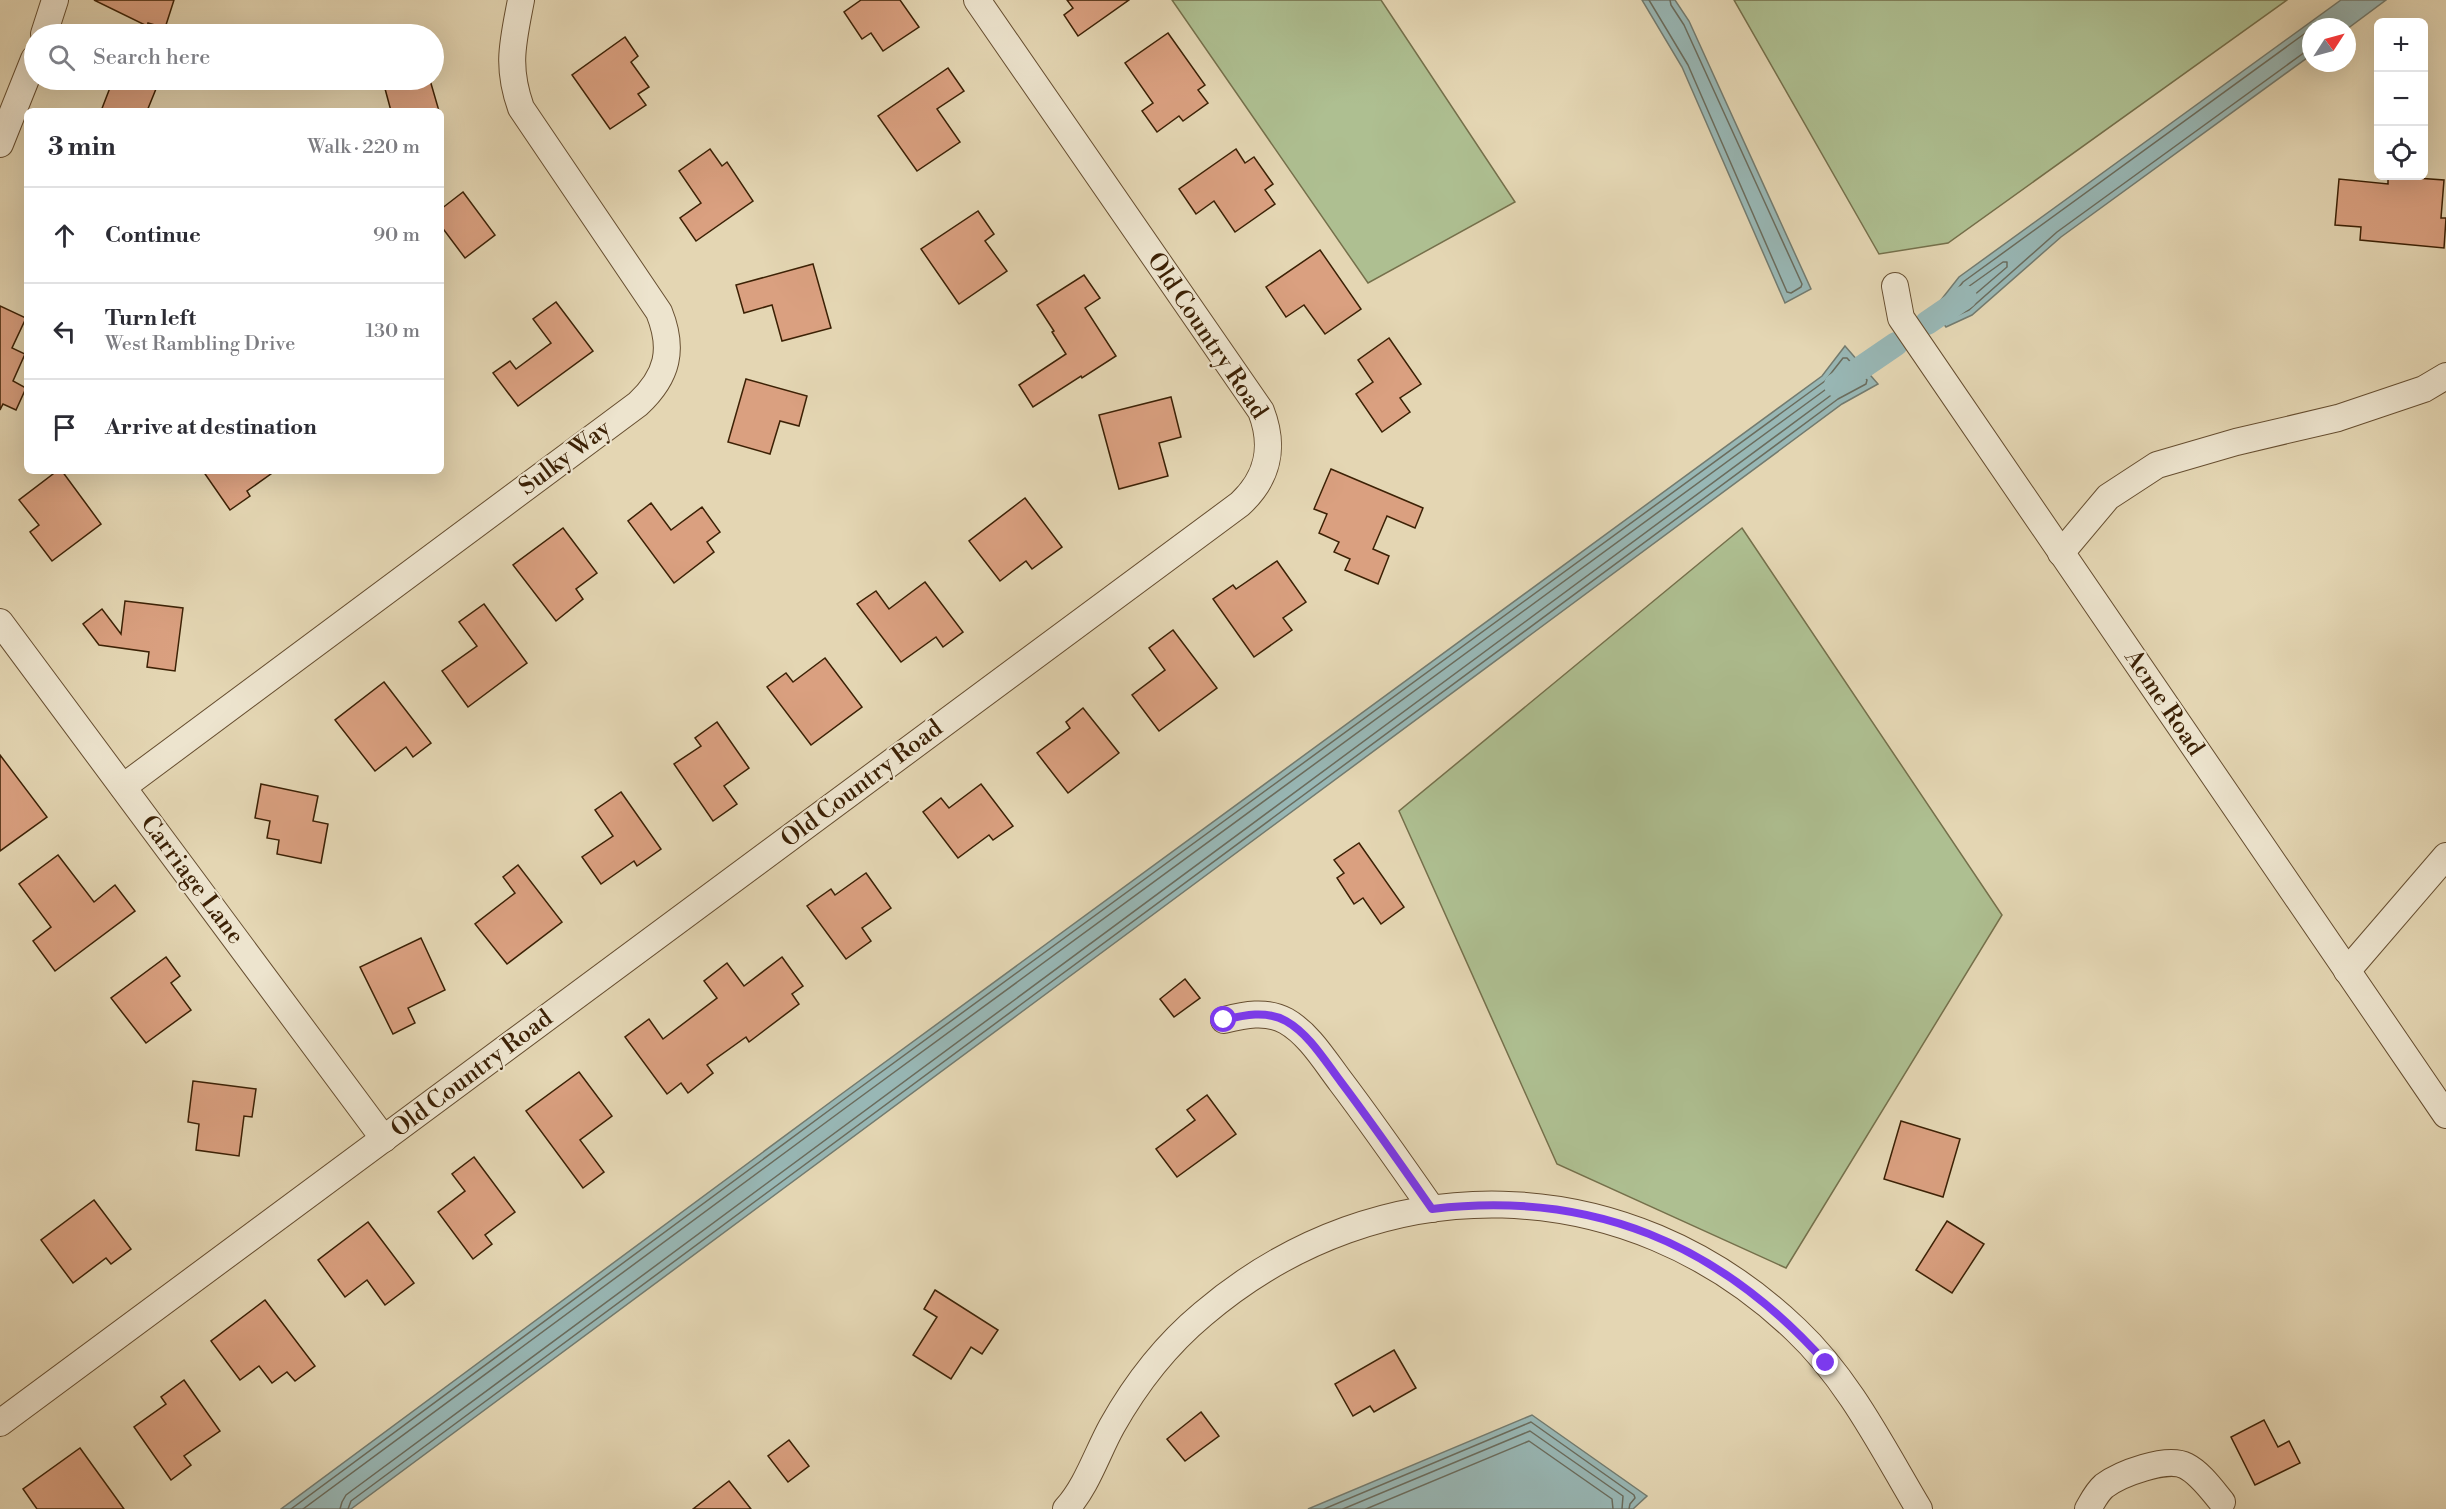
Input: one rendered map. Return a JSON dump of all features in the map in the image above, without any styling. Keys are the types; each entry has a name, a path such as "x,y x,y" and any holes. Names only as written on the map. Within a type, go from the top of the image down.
{"street":[{"path":"48,24 56,0"},
{"name":"Sulky Way","path":"123,787 639,404 660,378 666,362 668,345 666,328 660,312 521,108 515,91 511,56 521,0"},
{"name":"Old Country Road","path":"0,1424 1240,504 1253,492 1268,461 1267,427 1261,411 977,0"},
{"path":"0,144 24,84"},
{"name":"Acme Road","path":"1895,286 1901,318 2446,1116"},
{"path":"2061,553 2108,498 2157,465 2235,442 2338,418 2424,389 2446,376"},
{"name":"Carriage Lane","path":"0,622 384,1139"},
{"path":"2347,970 2446,856"},
{"path":"1224,1020 1245,1015 1269,1014 1286,1021 1301,1032 1347,1089 1432,1209"},
{"path":"1066,1509 1075,1499 1111,1427 1130,1397 1163,1354 1200,1315 1243,1282 1316,1241 1366,1222 1432,1209 1473,1204 1527,1205 1598,1217 1632,1227 1682,1248 1729,1275 1772,1307 1798,1331 1826,1363 1858,1406 1919,1509"},
{"path":"2088,1509 2102,1487 2122,1476 2170,1461 2186,1466 2203,1480 2222,1502"}],"green space":[{"path":"1172,0 1381,0 1515,202 1368,283"},
{"path":"1734,0 2287,0 1948,243 1879,254"},
{"path":"1742,528 2002,915 1786,1268 1557,1164 1399,811"}],"water":[{"path":"1642,0 1675,0 1689,21 1811,289 1785,303 1682,67"},
{"path":"2341,0 2386,0 2356,22 2356,18 2316,18"},
{"path":"2302,28 2302,62 2061,237 1972,315 1946,327 1933,310 1959,277"},
{"path":"1845,346 1878,384 1842,404 351,1509 281,1509 836,1098 1822,376"},
{"path":"1532,1415 1647,1496 1633,1509 1308,1509"}],"building":[{"path":"94,0 174,0 166,24 143,24"},
{"path":"861,0 900,0 919,27 883,51 871,33 862,39 844,12"},
{"path":"1067,0 1129,0 1078,36 1064,15 1073,8"},
{"path":"1168,33 1205,85 1198,90 1208,103 1183,121 1179,116 1157,132 1142,111 1153,103 1125,63"},
{"path":"625,37 638,56 631,62 649,87 638,94 646,105 610,129 572,75"},
{"path":"948,68 964,91 937,109 960,142 917,171 878,116"},
{"path":"109,90 156,90 148,108 102,108"},
{"path":"385,90 433,90 438,108 390,108"},
{"path":"710,149 722,166 727,162 753,201 696,241 680,218 701,203 679,171"},
{"path":"1236,149 1245,163 1254,157 1273,184 1265,190 1275,204 1235,232 1214,201 1196,214 1179,189"},
{"path":"2339,179 2388,184 2388,180 2444,180 2441,218 2446,218 2444,248 2360,240 2361,227 2335,225"},
{"path":"463,192 495,235 465,258 444,230 444,207"},
{"path":"978,211 994,234 985,241 1007,271 959,304 921,249"},
{"path":"1320,250 1361,309 1325,334 1304,305 1286,317 1266,287"},
{"path":"813,264 831,328 782,341 772,305 744,313 736,285"},
{"path":"1084,275 1100,298 1085,308 1116,356 1033,407 1019,385 1066,354 1037,305"},
{"path":"556,302 593,351 518,406 493,373 510,361 516,369 551,343 533,319"},
{"path":"0,306 24,317 24,322 12,348 24,354 13,381 24,387 24,392 16,410 3,404 0,410"},
{"path":"1389,338 1421,384 1400,398 1410,412 1382,432 1356,394 1373,382 1358,360"},
{"path":"746,379 807,396 799,426 780,421 770,454 728,442"},
{"path":"1171,397 1181,437 1159,443 1168,476 1119,489 1099,415"},
{"path":"1331,469 1423,508 1415,528 1387,516 1373,549 1389,556 1378,584 1345,570 1350,559 1334,552 1339,542 1319,533 1327,514 1314,509"},
{"path":"53,474 64,474 101,524 52,561 30,532 39,525 19,500"},
{"path":"205,474 271,474 247,491 250,496 230,510"},
{"path":"1025,498 1062,547 1032,569 1026,561 1000,581 969,541"},
{"path":"651,503 671,530 702,507 720,532 707,542 714,552 674,583 628,521"},
{"path":"563,528 597,573 576,589 583,599 556,621 513,565"},
{"path":"1277,561 1306,602 1283,618 1292,630 1254,657 1213,599 1233,585 1236,589"},
{"path":"925,582 963,632 943,647 936,637 901,662 857,604 876,591 889,609"},
{"path":"125,601 183,608 175,671 147,667 149,652 99,645 83,624 102,609 121,634"},
{"path":"484,604 527,663 468,707 442,671 477,646 459,622"},
{"path":"1173,630 1217,688 1159,731 1132,695 1165,670 1149,648"},
{"path":"825,658 862,707 811,745 767,687 786,673 793,682"},
{"path":"384,682 431,743 413,757 406,747 375,771 335,720"},
{"path":"1083,708 1119,753 1068,793 1037,753 1070,728 1066,722"},
{"path":"717,722 749,768 724,786 737,804 713,821 674,764 701,746 695,738"},
{"path":"0,755 47,817 0,851"},
{"path":"261,784 318,796 313,821 328,824 321,863 277,854 279,840 267,838 270,821 255,818"},
{"path":"981,784 1013,826 993,840 989,835 958,858 923,812 941,798 949,808"},
{"path":"621,792 661,849 637,866 634,861 601,884 582,857 613,836 595,810"},
{"path":"1359,843 1404,907 1381,924 1363,898 1354,904 1337,878 1344,873 1334,860"},
{"path":"58,855 94,902 115,885 135,911 55,971 33,941 51,927 19,884"},
{"path":"518,865 562,922 507,964 475,924 515,893 503,877"},
{"path":"866,873 891,908 862,928 871,941 846,959 807,906 831,889 835,895"},
{"path":"421,938 445,990 408,1008 415,1023 393,1034 360,967"},
{"path":"166,957 180,976 171,983 191,1010 146,1043 111,998"},
{"path":"782,957 803,986 792,994 799,1004 749,1042 746,1037 707,1065 713,1073 688,1093 681,1083 667,1094 625,1037 649,1019 663,1039 717,998 704,981 727,963 744,986"},
{"path":"1185,979 1200,998 1174,1017 1160,999"},
{"path":"579,1072 612,1116 580,1140 604,1172 583,1188 526,1111"},
{"path":"193,1081 256,1089 252,1117 244,1116 239,1156 196,1150 199,1124 188,1122"},
{"path":"1207,1095 1236,1134 1177,1177 1156,1149 1195,1120 1187,1110"},
{"path":"1901,1121 1960,1139 1943,1197 1884,1179"},
{"path":"474,1157 515,1212 485,1235 492,1244 473,1259 438,1212 465,1191 452,1174"},
{"path":"94,1200 131,1249 111,1264 106,1258 73,1283 41,1240"},
{"path":"1947,1221 1984,1244 1952,1293 1916,1270"},
{"path":"368,1222 414,1283 385,1305 367,1280 345,1297 318,1260"},
{"path":"935,1290 998,1330 982,1354 971,1347 951,1379 913,1355 937,1317 924,1309"},
{"path":"265,1300 315,1366 295,1381 287,1372 272,1383 259,1366 240,1380 211,1341"},
{"path":"1394,1350 1416,1388 1374,1412 1370,1406 1353,1416 1335,1384"},
{"path":"184,1380 220,1431 184,1456 191,1465 171,1480 134,1427 166,1404 161,1397"},
{"path":"1201,1412 1219,1436 1185,1461 1167,1439"},
{"path":"2264,1420 2278,1447 2289,1441 2300,1463 2255,1485 2231,1437"},
{"path":"789,1440 809,1466 788,1482 768,1456"},
{"path":"80,1448 124,1509 37,1509 23,1489"},
{"path":"729,1481 751,1509 693,1509"}],"waterway":[{"path":"1927,323 1965,297"},
{"path":"1836,385 1896,344"}],"route":[{"path":"1224,1020 1245,1015 1269,1014 1286,1021 1301,1032 1353,1098 1432,1209 1473,1204 1527,1205 1598,1217 1632,1227 1682,1248 1729,1275 1772,1307 1798,1331 1826,1363"}]}
